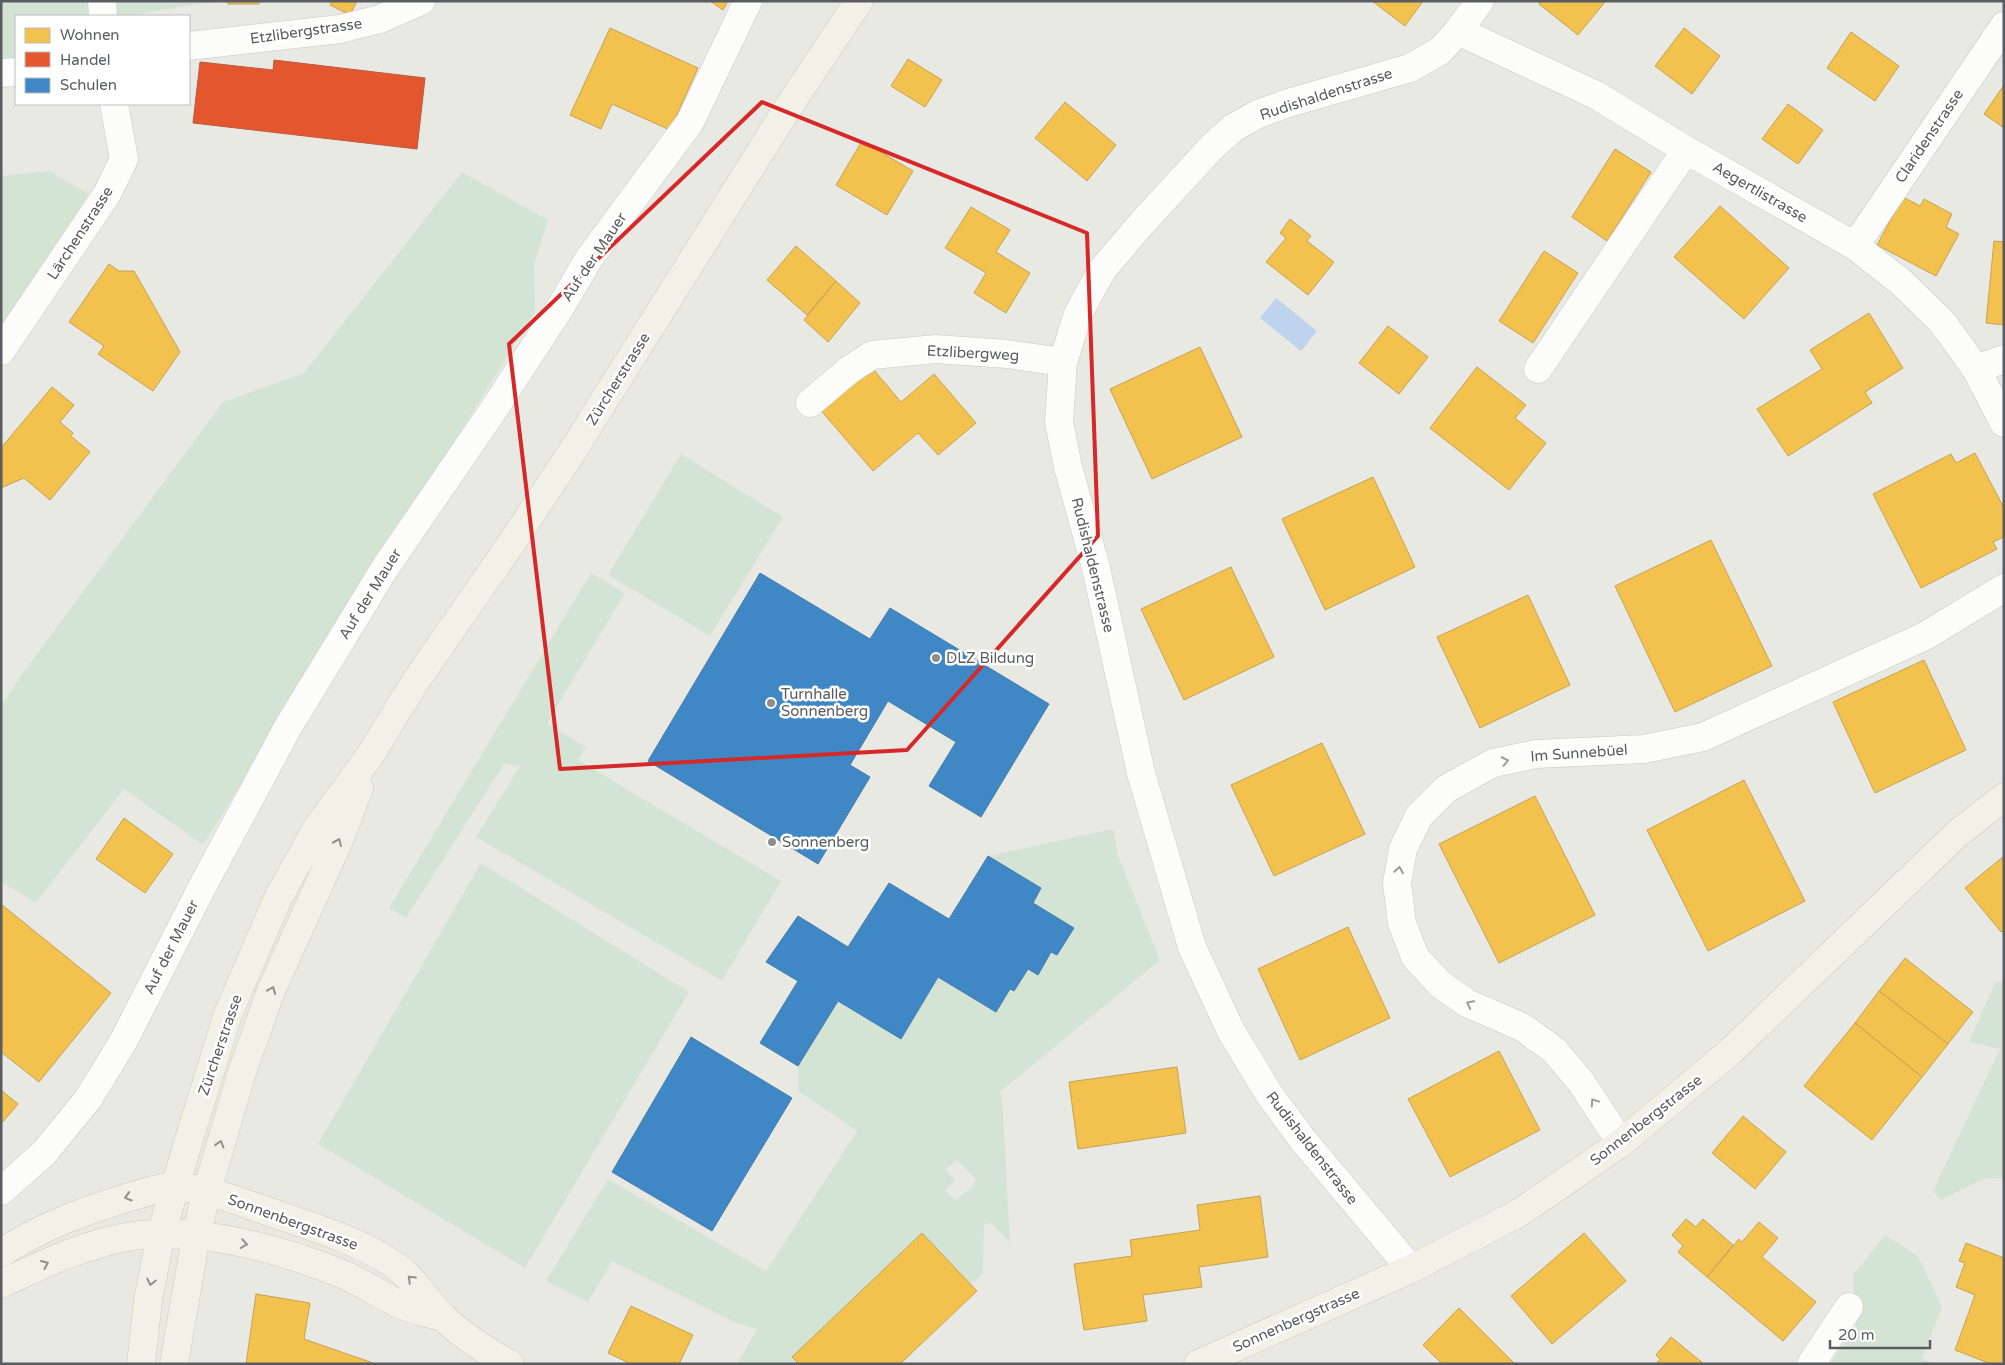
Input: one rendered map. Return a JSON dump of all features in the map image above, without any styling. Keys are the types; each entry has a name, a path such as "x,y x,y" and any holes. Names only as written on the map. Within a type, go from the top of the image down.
{"main road":[{"name":"Zürcherstrasse","path":"141,1364 148,1300 162,1234 176,1186 228,1014 278,898 317,828 371,754 415,682 570,455 791,103 859,1"},
{"name":"Zürcherstrasse","path":"174,1364 196,1236 207,1191 242,1072 271,991 340,838 371,754"},
{"name":"Sonnenbergstrasse","path":"1198,1364 1411,1269 1519,1213 1622,1143 1732,1051 1958,833 2004,797"},
{"name":"Sonnenbergstrasse","path":"176,1186 207,1191 314,1226 368,1250 393,1264 409,1276 423,1291 442,1317 510,1364"},
{"path":"1,1253 29,1236 90,1209 150,1191 176,1186"},
{"name":"Sonnenbergstrasse","path":"162,1234 196,1236 252,1245 303,1259 345,1275 400,1305 442,1317"},
{"path":"1,1284 83,1249 118,1239 162,1234"}],"street":[{"path":"102,1 103,15"},
{"name":"Etzlibergstrasse","path":"190,46 340,29 380,19 421,1"},
{"name":"Auf der Mauer","path":"1,1191 44,1153 88,1099 123,1042 200,889 288,727 385,568 492,412 563,304 588,260 690,122 748,1"},
{"name":"Rudishaldenstrasse","path":"1411,1269 1303,1140 1269,1094 1231,1031 1192,948 1142,773 1096,568 1068,467 1059,422 1063,362 1078,314 1102,270 1142,223 1212,147 1234,128 1258,114 1410,68 1440,51 1458,31 1480,1"},
{"name":"Claridenstrasse","path":"1855,246 2004,26"},
{"name":"Aegertlistrasse","path":"1458,31 1596,95 1686,150 1855,246 1901,282 1943,323 1976,369 2004,423"},
{"path":"1,74 15,72"},
{"name":"Lärchenstrasse","path":"1,351 106,194 124,159 114,105"},
{"path":"1538,369 1686,150"},
{"name":"Etzlibergweg","path":"810,403 849,370 872,355 936,349 1007,354 1063,362"},
{"path":"1976,369 2004,359"},
{"name":"Im Sunnebüel","path":"1622,1143 1581,1082 1554,1050 1522,1027 1467,1003 1440,984 1415,957 1402,923 1398,883 1403,849 1419,816 1446,790 1493,763 1536,754 1644,749 1703,737 1924,636 2004,588"},
{"path":"1811,1364 1849,1307"}],"highlighted area":[{"path":"762,102 1087,233 1098,536 907,750 560,769 509,344"}],"green space":[{"path":"1,1 90,1 90,15 15,15 15,60 1,62"},
{"path":"114,1 219,1 137,15 114,15"},
{"path":"49,171 89,194 1,326 1,176"},
{"path":"462,172 548,220 534,264 535,312 203,845 124,789 36,903 1,882 1,706 20,677 223,402 304,373"},
{"path":"681,454 783,517 710,636 608,575"},
{"path":"591,573 625,593 547,723 586,747 578,760 781,881 722,981 476,837 520,766 504,764 406,918 389,908"},
{"path":"1113,829 1118,855 1160,960 999,1093 1002,1096 1010,1242 991,1223 984,1224 983,1274 971,1284 922,1233 792,1357 799,1364 737,1364 757,1329 734,1322 612,1261 588,1302 546,1281 608,1179 766,1271 857,1131 798,1091 798,1066 838,1001 900,1039 938,977 1014,991 1028,969 1038,975 1051,952 1058,955 1074,928 1033,903 1041,888 988,856","holes":["957,1160 976,1180 971,1188 955,1200 945,1190 955,1181 945,1170"]},
{"path":"481,863 689,992 525,1268 318,1144"},
{"path":"2004,981 2004,1179 1986,1178 1941,1200 1933,1191 2000,1049 1969,1042 1995,983"},
{"path":"1885,1235 1918,1256 1942,1307 1922,1359 1936,1364 1830,1364 1856,1328 1853,1275"}],"water":[{"path":"1276,298 1317,331 1301,351 1260,318"}],"building: Wohnen":[{"path":"228,1 259,1 259,4 228,4"},
{"path":"332,1 357,1 350,15 330,5"},
{"path":"710,1 728,1 723,10"},
{"path":"1372,1 1423,1 1405,26"},
{"path":"1541,1 1605,2 1578,35 1539,4"},
{"path":"610,28 698,68 670,130 612,104 601,129 570,115"},
{"path":"1684,28 1720,56 1692,94 1655,66"},
{"path":"1851,32 1899,66 1875,101 1827,68"},
{"path":"908,59 942,80 925,107 891,86"},
{"path":"2004,85 2004,128 1984,114"},
{"path":"1065,102 1116,145 1087,181 1035,138"},
{"path":"1788,104 1823,130 1798,164 1762,139"},
{"path":"862,141 913,171 887,215 836,185"},
{"path":"1615,149 1651,172 1607,241 1572,217"},
{"path":"1903,197 1920,206 1924,199 1952,214 1946,227 1959,234 1936,276 1877,245"},
{"path":"1720,206 1789,268 1744,319 1674,257"},
{"path":"971,207 1010,230 996,252 1030,273 1006,313 974,293 986,273 945,248"},
{"path":"1290,219 1311,236 1307,241 1334,262 1308,295 1266,262 1286,238 1280,233"},
{"path":"1994,241 2004,242 2004,325 1986,323"},
{"path":"796,246 836,281 807,315 767,280"},
{"path":"1544,251 1578,273 1533,343 1499,321"},
{"path":"109,264 119,271 134,271 180,352 153,391 98,354 104,346 69,322"},
{"path":"836,281 860,303 828,342 804,320"},
{"path":"1869,313 1903,368 1865,392 1872,403 1788,456 1757,409 1822,369 1810,350"},
{"path":"1388,326 1428,357 1399,394 1359,363"},
{"path":"1200,347 1242,437 1152,479 1110,389"},
{"path":"868,363 901,402 934,374 976,423 938,455 918,433 873,471 818,407"},
{"path":"1477,367 1526,405 1515,418 1546,443 1509,490 1430,428"},
{"path":"52,387 74,405 60,422 73,433 71,436 90,452 50,500 24,478 1,488 1,448"},
{"path":"1975,453 2004,508 2004,537 1993,542 1997,549 1921,588 1873,494 1951,454 1956,463"},
{"path":"1373,477 1415,567 1325,610 1282,519"},
{"path":"1711,540 1772,666 1675,712 1615,586"},
{"path":"1231,567 1274,657 1184,700 1141,609"},
{"path":"1528,595 1570,685 1480,728 1437,637"},
{"path":"1924,660 1966,750 1875,793 1833,702"},
{"path":"1322,743 1365,834 1274,876 1231,785"},
{"path":"1744,780 1805,901 1708,951 1647,830"},
{"path":"1535,796 1595,915 1499,963 1439,844"},
{"path":"124,818 173,854 145,893 96,859"},
{"path":"2004,856 2004,930 2001,932 1965,888"},
{"path":"1,904 111,993 39,1082 1,1052"},
{"path":"1348,927 1390,1018 1300,1060 1258,969"},
{"path":"1905,958 1973,1012 1948,1044 1879,991"},
{"path":"1879,991 1948,1044 1922,1077 1855,1023"},
{"path":"1855,1023 1922,1077 1872,1140 1804,1086"},
{"path":"1499,1051 1540,1130 1450,1177 1408,1099"},
{"path":"1177,1067 1186,1133 1078,1149 1069,1082"},
{"path":"1,1090 18,1104 1,1124"},
{"path":"1743,1116 1786,1152 1755,1189 1712,1153"},
{"path":"1260,1196 1268,1257 1199,1267 1202,1287 1143,1295 1147,1321 1084,1330 1074,1264 1132,1256 1130,1240 1200,1230 1197,1205"},
{"path":"1686,1219 1696,1227 1703,1219 1733,1245 1707,1277 1678,1252 1683,1246 1672,1235"},
{"path":"1759,1222 1778,1238 1762,1257 1816,1302 1783,1341 1707,1277 1739,1239 1742,1242"},
{"path":"922,1233 977,1291 900,1364 799,1364 792,1357"},
{"path":"1584,1233 1626,1281 1552,1344 1511,1296"},
{"path":"1966,1243 2004,1258 2004,1364 1991,1364 1955,1350 1975,1295 1956,1287 1965,1263 1959,1261"},
{"path":"256,1294 310,1303 304,1339 376,1364 246,1364"},
{"path":"631,1306 693,1335 679,1364 631,1364 608,1353"},
{"path":"1459,1308 1515,1364 1442,1364 1423,1345"},
{"path":"1671,1337 1704,1364 1656,1364 1660,1359 1656,1355"}],"building: Handel":[{"path":"274,60 425,78 417,149 193,123 200,62 273,70"}],"building: Schulen":[{"path":"760,573 870,639 890,608 1049,704 981,817 929,786 956,742 888,701 850,765 870,777 818,864 648,761"},
{"path":"988,856 1041,888 1033,903 1074,928 1057,955 1051,952 1038,975 1028,969 1014,991 1010,989 996,1012 938,977 901,1039 838,1001 798,1066 760,1043 798,981 766,962 798,916 848,947 889,883 949,919"},
{"path":"691,1037 792,1098 712,1231 612,1172"}],"place":[{"name":"DLZ Bildung","path":"936,658"},
{"name":"Turnhalle Sonnenberg","path":"771,703"},
{"name":"Sonnenberg","path":"772,842"}]}
